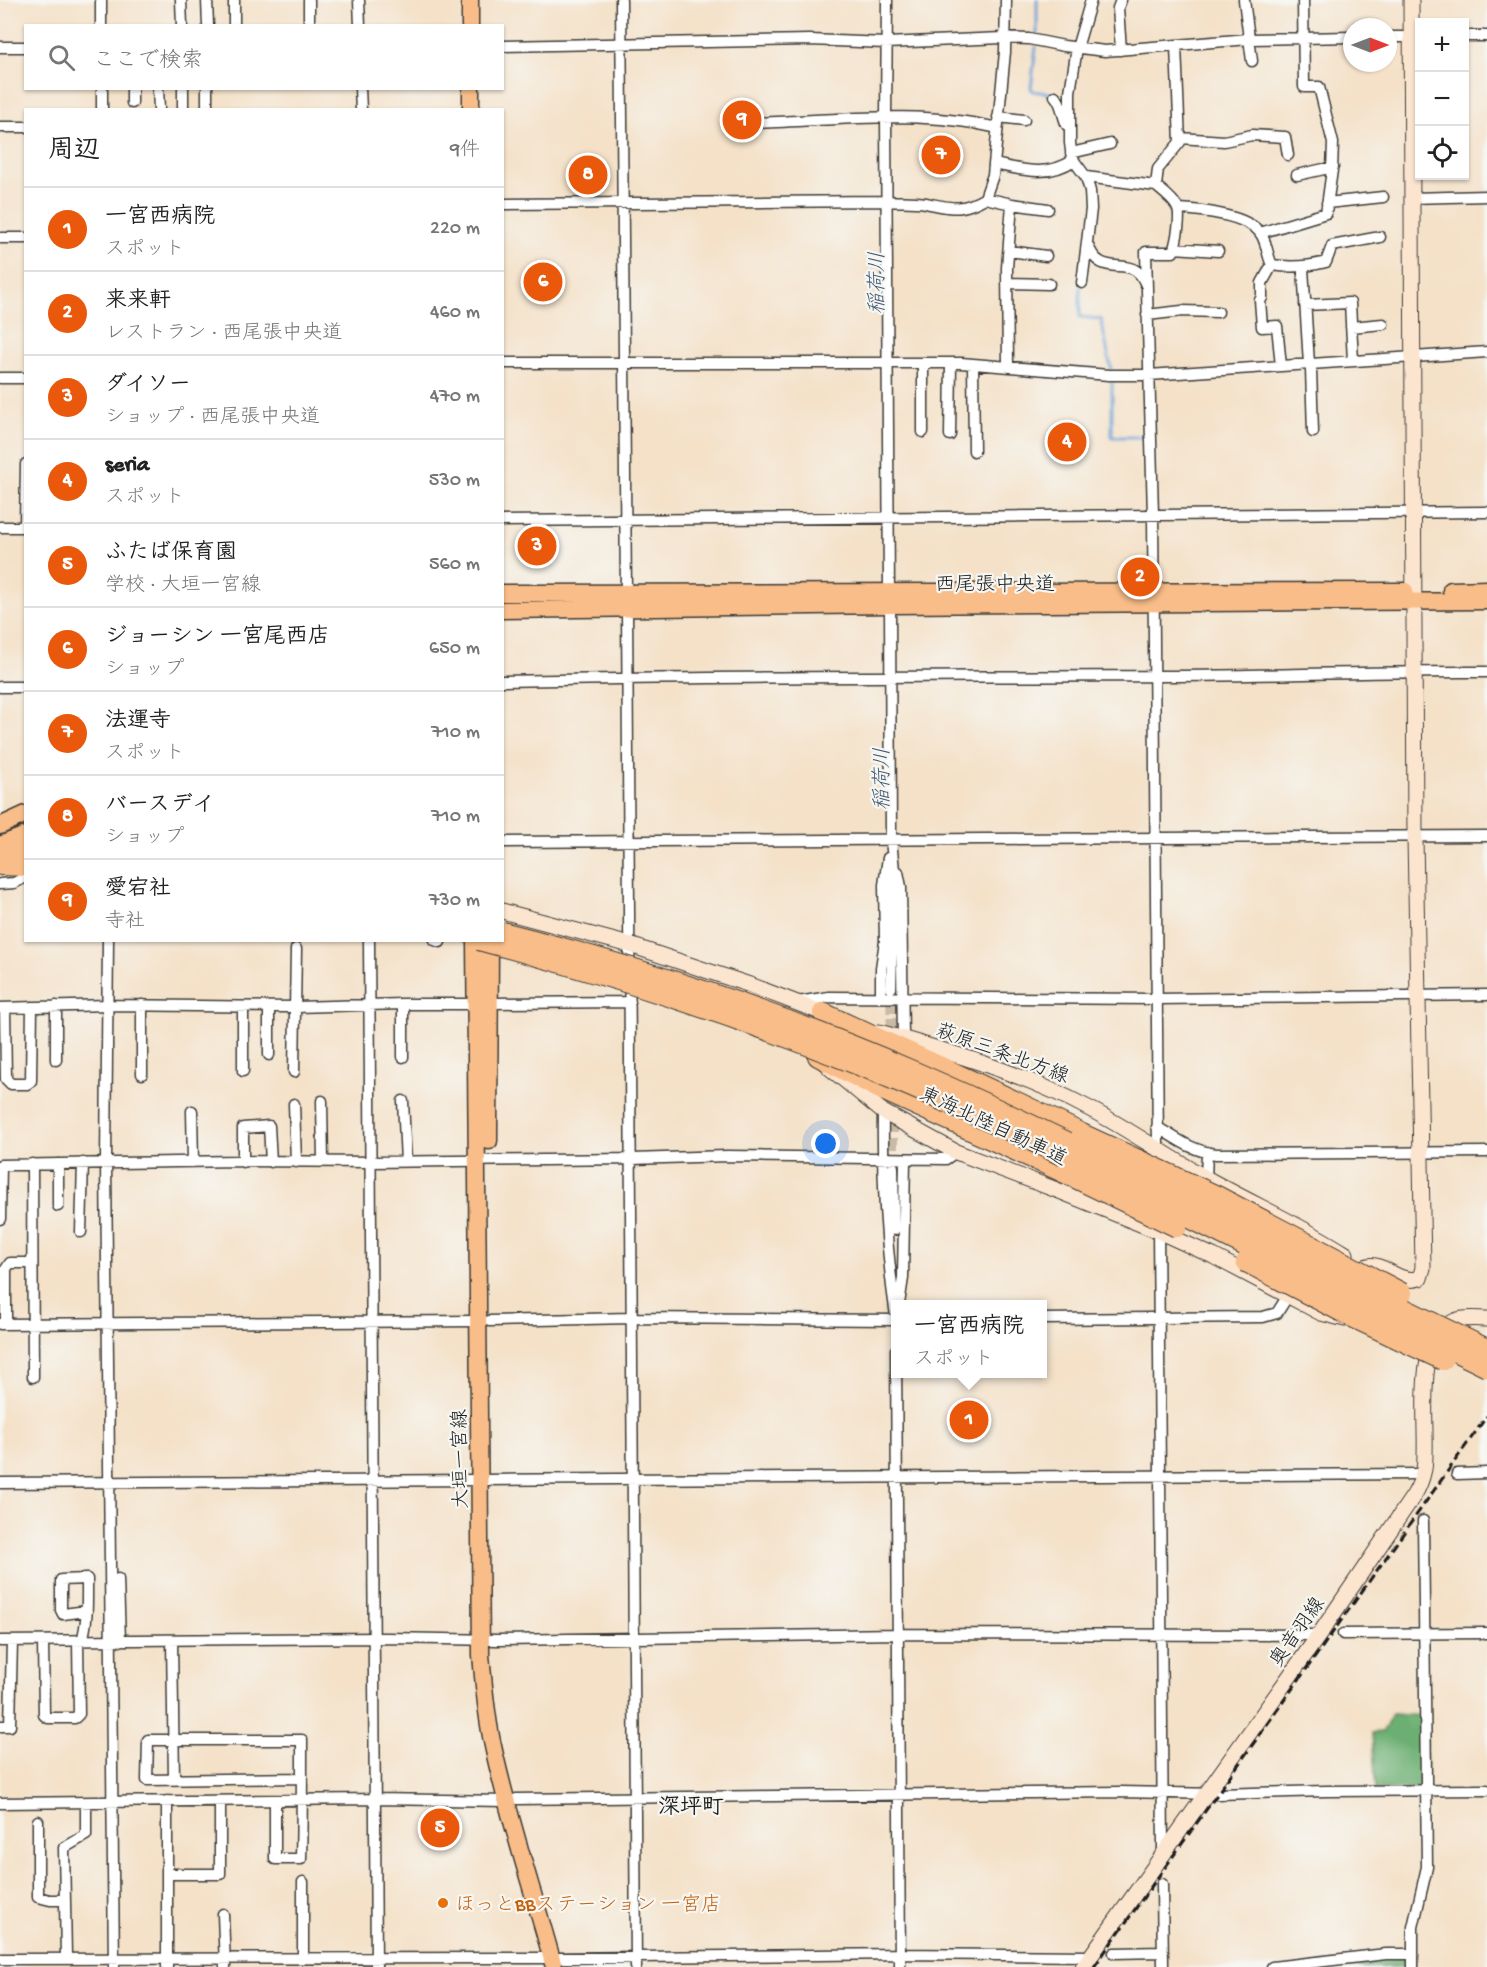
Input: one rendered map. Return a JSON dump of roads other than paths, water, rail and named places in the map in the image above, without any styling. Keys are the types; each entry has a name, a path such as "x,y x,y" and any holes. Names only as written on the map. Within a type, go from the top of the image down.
{"highway":[{"path":"0,850 24,852"},
{"path":"0,865 24,866"},
{"name":"東海北陸自動車道","path":"504,933 598,958 725,999 788,1021 913,1071 1132,1173 1487,1349"},
{"name":"東海北陸自動車道","path":"484,942 616,979 703,1007 785,1036 907,1085 1125,1186 1487,1367"},
{"path":"823,1014 1014,1099 1082,1134 1217,1197 1487,1338"},
{"path":"815,1055 878,1088 1065,1173 1207,1242 1369,1325 1487,1378"}],"main road":[{"path":"470,0 470,24"},
{"path":"479,0 479,24"},
{"path":"1363,1268 1376,1266 1406,1280 1413,1280 1422,1276 1423,1268 1415,837 1411,198 1415,37 1411,0"},
{"path":"471,90 471,108"},
{"path":"479,90 479,108"},
{"name":"西尾張中央道","path":"1415,596 1487,589"},
{"name":"西尾張中央道","path":"504,593 626,601"},
{"name":"西尾張中央道","path":"504,610 626,601 889,598 1415,596 1487,601"},
{"path":"0,826 24,815"},
{"path":"0,845 24,836"},
{"name":"萩原三条北方線","path":"504,912 750,985 823,1014 991,1065 1047,1088 1088,1108 1206,1178 1350,1257 1416,1318 1439,1334"},
{"name":"萩原三条北方線","path":"504,923 630,951 718,993 759,1016 815,1055 883,1112 956,1152 1158,1231 1213,1256 1289,1297 1333,1317 1402,1323 1439,1334 1487,1357"},
{"name":"大垣一宮線","path":"477,942 484,1004"},
{"name":"大垣一宮線","path":"490,942 484,1004 483,1159 487,1640 511,1800 557,1962"},
{"path":"1439,1334 1448,1324 1457,1320 1487,1319"},
{"name":"奥音羽線","path":"1087,1962 1319,1635 1414,1495 1422,1474 1426,1376 1433,1346 1439,1334"}],"street":[{"path":"101,0 101,24"},
{"path":"181,0 182,24"},
{"path":"207,0 207,24"},
{"path":"234,0 234,24"},
{"path":"309,0 309,24"},
{"path":"359,0 360,24"},
{"path":"621,0 632,1159 636,1962"},
{"path":"887,0 889,676 891,840 894,870 891,988"},
{"path":"504,204 887,201 969,207 985,198 993,175 1006,38 1006,0"},
{"path":"1082,283 1091,209 1090,191 1086,177 1073,156 1070,92 1077,48 1091,0"},
{"path":"1121,0 1118,8 1121,50"},
{"path":"1244,0 1252,61"},
{"path":"1260,232 1326,213 1333,166 1333,142 1319,87 1304,87 1303,0"},
{"path":"1469,36 1487,36"},
{"path":"504,46 810,40 886,43 1006,38 1029,39 1105,51 1249,39 1343,37"},
{"path":"1397,37 1415,37"},
{"path":"1156,186 1158,169 1180,142 1176,46"},
{"path":"0,47 24,47"},
{"path":"102,90 102,108"},
{"path":"132,90 132,103"},
{"path":"158,90 159,108"},
{"path":"183,90 183,108"},
{"path":"207,90 207,108"},
{"path":"360,90 361,108"},
{"path":"1055,96 1060,101 1063,118 1070,130"},
{"path":"757,123 886,118 998,122 1024,120"},
{"path":"0,127 24,127"},
{"path":"1180,138 1224,141 1252,135 1285,137 1288,155"},
{"path":"994,164 1041,172 1052,171 1073,156 1110,144"},
{"path":"1297,175 1333,166"},
{"path":"1086,177 1156,186 1180,213 1173,252 1146,252 1154,514 1163,1852"},
{"path":"1411,198 1487,196"},
{"path":"1327,203 1383,197"},
{"path":"985,198 1048,209"},
{"path":"1008,366 1007,283 1012,204"},
{"path":"1178,209 1237,218 1260,232 1272,265 1262,283 1260,300 1262,327 1277,326 1281,366"},
{"path":"1272,265 1303,268 1326,262 1332,246 1380,237"},
{"path":"0,238 24,238"},
{"path":"1087,243 1090,252 1099,262 1105,265 1133,268 1141,272 1146,286"},
{"path":"1174,248 1218,251"},
{"path":"1008,251 1046,256"},
{"path":"1303,268 1311,369 1313,432"},
{"path":"1007,283 1049,284"},
{"path":"1305,305 1350,303 1353,361"},
{"path":"1147,315 1182,311 1218,312"},
{"path":"1351,327 1383,324"},
{"path":"504,363 951,363 1109,375 1149,375 1487,352"},
{"path":"923,432 924,363"},
{"path":"950,435 951,363"},
{"path":"973,364 974,451"},
{"path":"0,378 24,378"},
{"path":"504,521 1487,512"},
{"path":"0,527 24,527"},
{"path":"504,681 626,678 1487,672"},
{"path":"0,687 24,687"},
{"path":"504,842 1487,836"},
{"path":"880,997 880,968 885,941 884,885 891,840"},
{"path":"891,840 902,887 903,1038"},
{"path":"0,884 14,883 24,878"},
{"path":"108,942 106,1163 109,1482 115,1641"},
{"path":"369,942 376,1962"},
{"path":"294,1072 296,949"},
{"path":"795,1002 829,997 1156,999 1419,994 1487,995"},
{"path":"32,1007 31,1081 27,1084 11,1084 6,1079 3,1008 56,1006 108,1005 296,1007 630,1002"},
{"path":"403,1004 403,1057"},
{"path":"142,1005 142,1074"},
{"path":"56,1006 56,1060"},
{"path":"243,1007 243,1071"},
{"path":"269,1055 270,1007"},
{"path":"322,1101 323,1162"},
{"path":"404,1101 406,1161"},
{"path":"294,1104 296,1162"},
{"path":"192,1111 193,1162"},
{"path":"883,1112 882,1158 889,1268 893,1300"},
{"path":"243,1162 243,1128 269,1126 271,1162"},
{"path":"1157,1127 1187,1146 1207,1153 1487,1152"},
{"path":"0,1219 1,1165 632,1159 727,1156 946,1159 956,1152"},
{"path":"1206,1178 1207,1153"},
{"path":"898,1300 903,1278 905,1159"},
{"path":"32,1164 33,1377"},
{"path":"58,1164 58,1206"},
{"path":"81,1232 83,1164"},
{"path":"893,1167 897,1300"},
{"path":"1047,1319 1270,1316 1282,1307 1289,1297 1319,1238"},
{"path":"32,1263 10,1263 6,1269 3,1324 891,1318"},
{"path":"896,1378 900,1967"},
{"path":"1457,1474 1487,1473"},
{"path":"0,1483 1422,1474"},
{"path":"1413,1967 1413,1927 1427,1867 1423,1521"},
{"path":"114,1962 113,1803 118,1579"},
{"path":"43,1641 44,1715 48,1718 75,1718 79,1714 80,1641 87,1624 87,1611"},
{"path":"1342,1634 1487,1633"},
{"path":"0,1641 374,1638 487,1640 897,1634 1319,1635"},
{"path":"172,1640 174,1779"},
{"path":"0,1726 10,1726 12,1641"},
{"path":"275,1801 275,1859 301,1859 302,1801 302,1778 302,1740 148,1740 147,1780 302,1778"},
{"path":"0,1803 1487,1790"},
{"path":"167,1801 167,1963"},
{"path":"166,1875 220,1875 220,1801"},
{"path":"66,1958 64,1848 87,1835 87,1803"},
{"path":"38,1821 38,1897 64,1900"},
{"path":"303,1882 303,1958"},
{"path":"1162,1884 1163,1967"},
{"path":"222,1914 225,1963"},
{"path":"1114,1953 1163,1952"},
{"path":"0,1959 66,1958 167,1963 225,1963 303,1958 376,1962 636,1962 900,1954 1087,1962"},
{"path":"1272,1967 1386,1954 1413,1954"}],"waterway":[{"path":"1037,0 1037,37"},
{"path":"1036,47 1031,88 1033,91 1053,94"},
{"path":"1080,287 1080,317 1101,319 1111,369"},
{"path":"1112,382 1112,437 1144,437"}],"tunnel":[{"path":"891,988 892,1042"},
{"path":"893,1093 893,1165"}],"railway":[{"path":"1094,1967 1487,1416"}],"place":[{"name":"愛宕社","path":"742,120"},
{"name":"法運寺","path":"941,155"},
{"name":"バースデイ","path":"588,175"},
{"name":"ジョーシン 一宮尾西店","path":"543,282"},
{"name":"seria","path":"1067,442"},
{"name":"ダイソー","path":"537,546"},
{"name":"来来軒","path":"1140,577"},
{"name":"一宮西病院","path":"969,1420"},
{"name":"ふたば保育園","path":"440,1828"},
{"name":"ほっとBBステーション 一宮店","path":"443,1903"}],"district":[{"name":"深坪町","path":"691,1805"}],"water label":[{"name":"稲荷川","path":"876,283"},
{"name":"稲荷川","path":"881,779"}]}
